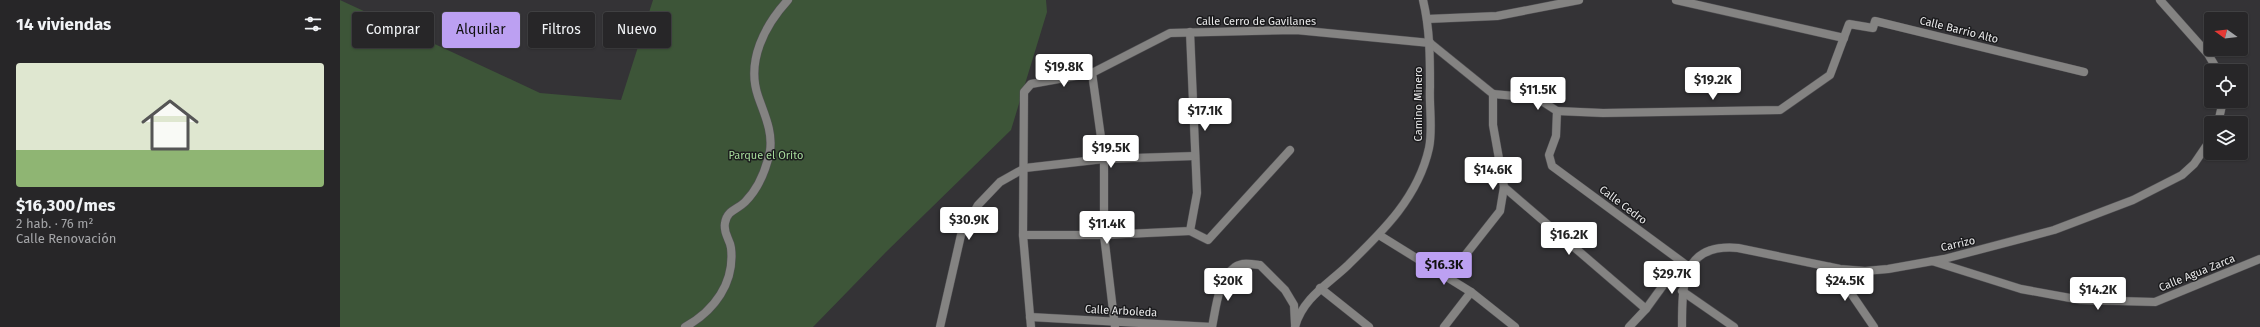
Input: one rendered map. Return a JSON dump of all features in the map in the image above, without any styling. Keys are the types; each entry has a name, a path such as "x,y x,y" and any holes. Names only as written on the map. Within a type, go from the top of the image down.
{"street":[{"path":"685,327 698,320 714,304 725,287 730,268 731,247 724,233 725,221 730,210 744,203 753,192 764,171 770,150 770,131 767,117 753,81 756,56 765,30 788,0"},
{"name":"Camino Minero","path":"1295,326 1304,307 1320,288 1335,278 1379,235 1404,204 1414,188 1429,147 1430,43 1423,0"},
{"path":"1427,19 1497,16 1580,0"},
{"path":"1430,43 1493,94 1537,98 1557,111 1603,113 1780,110 1830,75 1844,38 1676,0"},
{"path":"2160,0 2208,54 2214,64"},
{"name":"Calle Barrio Alto","path":"1844,38 1848,24 1873,28 1875,21 2084,72"},
{"name":"Calle Cerro de Gavilanes","path":"1025,168 1024,92 1031,84 1092,73 1170,33 1296,30 1430,43"},
{"path":"1190,32 1197,193 1190,231"},
{"path":"1092,73 1104,159 1104,235 1115,325"},
{"path":"1448,277 1500,211 1504,187 1493,125 1493,94"},
{"name":"Calle Cedro","path":"1557,111 1556,136 1549,155 1552,166 1689,268"},
{"name":"Carrizo","path":"1689,268 1707,251 1723,246 1830,267 1865,271 1888,270 1932,261 2054,230 2133,200 2182,175 2194,164 2204,149"},
{"path":"1023,235 1104,235 1190,231 1208,240 1290,150"},
{"path":"940,327 961,234 978,205 1000,182 1025,168 1104,159 1196,156"},
{"path":"1025,168 1023,235 1031,327"},
{"path":"1504,187 1646,309"},
{"path":"1379,235 1471,292 1516,327"},
{"name":"Calle Agua Zarca","path":"1932,261 2020,289 2081,300 2155,302 2260,259"},
{"path":"1629,327 1646,309 1680,262"},
{"path":"1212,327 1221,284 1236,266 1245,264 1260,265 1285,290 1294,304 1295,326"},
{"path":"1830,267 1846,286 1874,327"},
{"path":"1682,327 1682,291 1689,268"},
{"path":"1320,288 1369,327"},
{"path":"1682,291 1734,327"},
{"path":"1444,327 1471,292"},
{"name":"Calle Arboleda","path":"1030,317 1115,325 1212,327"}],"green space":[{"name":"Parque el Orito","path":"340,0 366,12 352,12 352,48 434,48 434,44 540,93 621,100 638,48 671,48 671,12 649,12 653,0 1046,0 1047,12 1011,130 886,252 813,327 340,327"}]}
